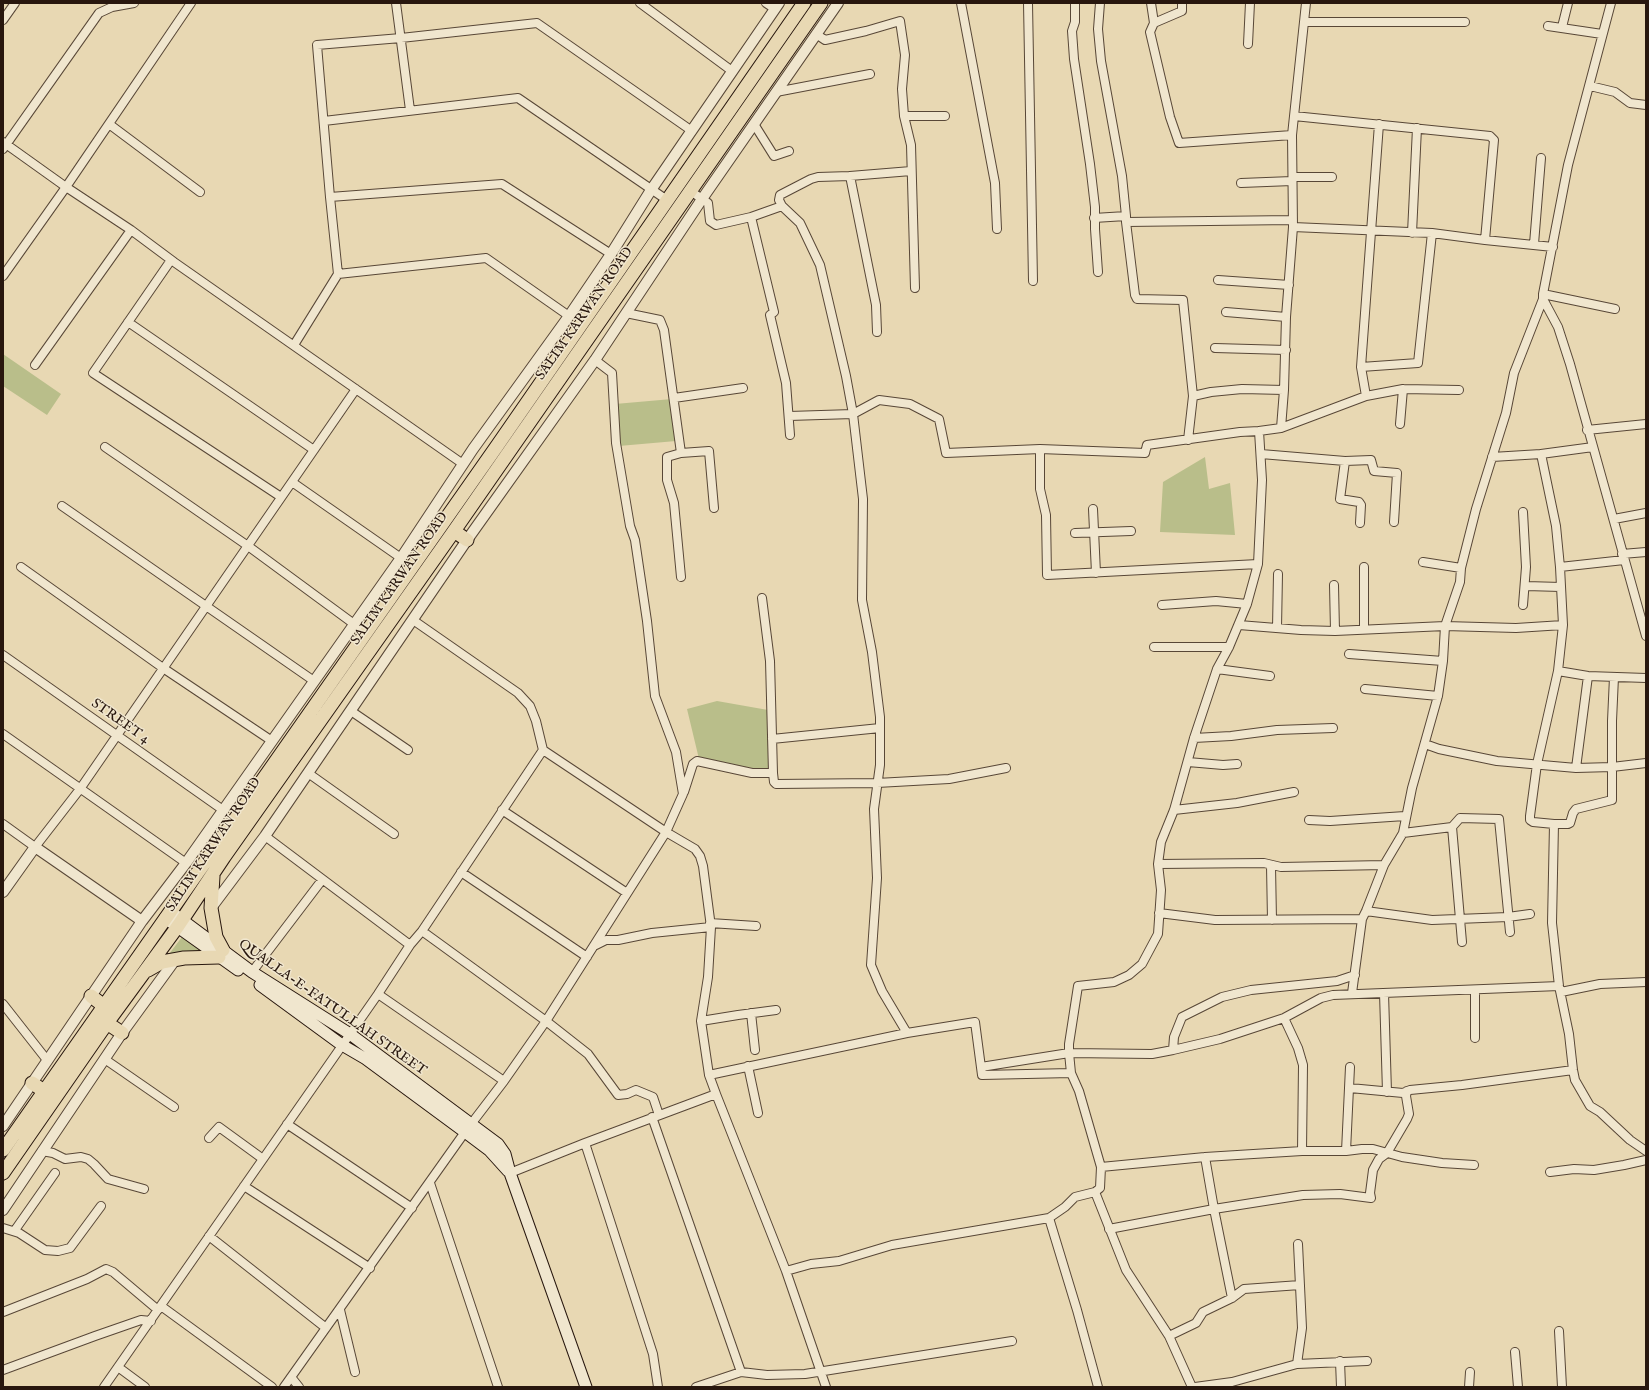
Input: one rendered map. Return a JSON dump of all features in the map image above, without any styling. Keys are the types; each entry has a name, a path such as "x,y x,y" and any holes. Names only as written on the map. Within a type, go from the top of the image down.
{"main road":[{"name":"SALIM KARWAN ROAD","path":"3,1173 454,531 502,451 667,200 804,3"},
{"name":"SALIM KARWAN ROAD","path":"3,1150 367,631 502,451 690,190 821,3"},
{"path":"454,531 467,540"},
{"path":"146,970 162,962 221,953 211,908 213,873"},
{"name":"QUALLA-E-FATULLAH STREET","path":"168,914 342,1045 366,1059 468,1128 498,1144 505,1154 510,1173 586,1387"},
{"name":"QUALLA-E-FATULLAH STREET","path":"221,953 350,1034 468,1128"},
{"path":"91,996 104,1006"},
{"path":"107,1023 122,1033"},
{"path":"32,1083 44,1091"}],"street":[{"path":"3,20 15,3"},
{"path":"134,3 112,7 99,13 4,145 131,230 171,260 463,464"},
{"path":"3,276 66,187 191,3"},
{"path":"396,3 410,110"},
{"path":"640,3 732,71"},
{"path":"3,1126 142,921 186,863 401,558 463,464 569,316 611,254 651,190 777,6 766,3"},
{"path":"211,908 265,836 467,540 595,360 702,199 838,3"},
{"path":"961,3 995,183 997,229"},
{"path":"1028,3 1033,281"},
{"path":"1075,3 1075,22 1072,31 1074,59 1095,207 1094,218 1098,272"},
{"path":"1100,3 1098,28 1101,61 1122,176 1135,294 1137,299 1183,300 1194,396 1188,440"},
{"path":"1152,3 1154,23 1150,32 1170,117 1179,143 1292,135"},
{"path":"1154,23 1182,11 1182,3"},
{"path":"1248,44 1250,3"},
{"path":"1280,428 1284,390 1286,317 1293,224 1292,135 1306,3"},
{"path":"1562,27 1568,3"},
{"path":"1352,994 1362,919 1384,865 1403,833 1405,816 1438,696 1445,626 1460,582 1461,568 1476,509 1506,412 1514,373 1543,296 1568,165 1611,3"},
{"path":"816,34 825,40 866,31 900,21 905,55 902,89 904,116 911,145 915,288"},
{"path":"294,345 338,274 317,45 400,38 537,22 692,131"},
{"path":"1304,22 1465,22"},
{"path":"1548,26 1602,34"},
{"path":"776,92 870,74"},
{"path":"1590,86 1615,92 1630,103 1646,105"},
{"path":"324,121 518,98 667,200"},
{"path":"904,116 946,116"},
{"path":"1294,116 1490,136 1494,140 1485,240"},
{"path":"109,124 200,192"},
{"path":"754,124 774,156 789,151"},
{"path":"1366,396 1360,367 1379,124"},
{"path":"1412,233 1417,128"},
{"path":"1534,244 1541,158"},
{"path":"908,1033 882,991 871,965 877,878 874,809 880,765 880,728 872,652 862,600 863,499 853,414 846,376 820,265 800,223 782,206 779,200 780,196 811,179 818,177 850,176 911,170"},
{"path":"850,176 876,304 877,332"},
{"path":"1241,182 1332,177"},
{"path":"330,198 502,184 611,254"},
{"path":"690,190 708,203 710,221 716,225 751,217 782,206"},
{"path":"751,217 774,312 770,315 786,383 790,435"},
{"path":"1094,218 1293,224 1412,233 1432,233 1553,247"},
{"path":"35,366 131,230"},
{"path":"1360,367 1418,363 1432,233"},
{"path":"338,274 486,258 569,316"},
{"path":"171,260 94,373 281,497"},
{"path":"1218,280 1289,285"},
{"path":"1543,296 1615,309"},
{"path":"1543,296 1558,327 1570,364 1587,430 1614,519 1623,557 1646,636"},
{"path":"1226,312 1286,317"},
{"path":"626,313 660,320 664,330 681,453"},
{"path":"128,322 314,450"},
{"path":"1215,348 1286,350"},
{"path":"595,360 612,373 616,443 630,526 635,540 647,621 655,696 676,752 683,794"},
{"path":"674,398 743,388"},
{"path":"3,892 35,847 80,789 356,389"},
{"path":"1194,396 1211,392 1242,389 1284,390"},
{"path":"789,416 853,414 879,400 918,406 922,411 939,419 946,453 1040,449 1145,453 1147,445 1280,428 1366,396 1403,389 1459,390"},
{"path":"1400,424 1403,389"},
{"path":"1587,430 1646,424"},
{"path":"786,1271 811,1264 839,1261 892,1245 1049,1218 1075,1197 1095,1192 1100,1188 1101,1167 1079,1091 1071,1073 1069,1044 1078,986 1114,982 1129,975 1142,964 1158,934 1161,890 1158,864 1161,842 1174,810 1194,738 1217,669 1239,625 1247,604 1258,564 1262,480 1259,431"},
{"path":"104,447 248,546 354,624 367,631"},
{"path":"1492,457 1541,454 1593,447"},
{"path":"1040,449 1040,489 1046,515 1046,573 1049,575 1258,564"},
{"path":"681,577 674,503 667,480 667,457 681,453 709,451 714,508"},
{"path":"1261,454 1345,461 1371,460 1374,471 1397,474 1394,522"},
{"path":"1541,454 1556,526 1563,625 1558,671 1537,764 1530,816 1530,820 1533,822 1568,824 1570,823 1576,809 1612,800 1614,677"},
{"path":"1345,461 1340,499 1359,502 1361,505 1360,523"},
{"path":"292,482 401,558"},
{"path":"62,506 314,681"},
{"path":"1093,509 1096,573"},
{"path":"1523,512 1526,567 1526,586 1523,605"},
{"path":"1614,519 1646,514"},
{"path":"1075,533 1131,531"},
{"path":"1560,567 1646,552"},
{"path":"1423,562 1461,568"},
{"path":"21,567 163,668 272,741"},
{"path":"1364,567 1364,628"},
{"path":"1277,628 1278,574"},
{"path":"1334,585 1335,631"},
{"path":"1526,586 1561,587"},
{"path":"762,598 770,661 774,782 776,784 877,783 949,779 1006,768"},
{"path":"1162,605 1216,602 1247,604"},
{"path":"413,620 518,693 530,706 536,722 543,750 666,832 695,849 700,856 703,866 710,925 708,977 701,1021 709,1075 786,1271 826,1387"},
{"path":"1239,625 1335,631 1364,628 1445,626 1516,628 1563,625"},
{"path":"1154,647 1229,647"},
{"path":"1348,654 1442,661"},
{"name":"STREET 4","path":"3,655 223,810"},
{"path":"1217,669 1270,676"},
{"path":"1558,671 1588,676 1646,678"},
{"path":"1576,768 1588,676"},
{"path":"1365,688 1438,696"},
{"path":"351,711 408,750"},
{"path":"772,739 880,728"},
{"path":"1194,738 1231,736 1277,730 1333,728"},
{"path":"3,734 186,863"},
{"path":"1425,744 1439,749 1497,761 1576,768 1612,767 1646,763"},
{"path":"104,1387 378,994 410,945 422,931 543,750"},
{"path":"284,1387 468,1128 504,1081 596,945 666,832 683,794 693,764 697,761 752,773 774,773"},
{"path":"1188,762 1223,765 1237,764"},
{"path":"308,773 394,834"},
{"path":"1174,810 1237,803 1294,792"},
{"path":"502,810 627,893"},
{"path":"1309,820 1405,816"},
{"path":"1403,833 1452,827 1460,818 1499,819 1510,932"},
{"path":"3,824 142,921"},
{"path":"1554,824 1552,923 1560,989 1569,1034 1575,1080 1590,1106 1600,1112 1630,1140 1646,1151"},
{"path":"1452,827 1462,942"},
{"path":"265,836 410,945"},
{"path":"1158,864 1264,864 1271,866 1384,865"},
{"path":"1271,866 1272,920"},
{"path":"461,872 587,957"},
{"path":"252,972 322,880"},
{"path":"1366,911 1432,920 1508,917 1530,914"},
{"path":"1159,913 1215,920 1362,919"},
{"path":"596,945 606,940 618,940 652,933 710,925 756,926"},
{"path":"422,931 546,1021 588,1054 618,1095 627,1094 636,1090 652,1097 655,1116 741,1372"},
{"path":"3,1210 42,1151 106,1060 122,1033 175,960"},
{"path":"1173,1050 1174,1036 1182,1017 1222,997 1251,990 1337,981 1354,975"},
{"path":"981,1067 1069,1053 1152,1054 1173,1050 1220,1039 1284,1018 1321,998 1333,995 1475,990 1560,989 1600,984 1646,982"},
{"path":"1475,990 1475,1038"},
{"path":"1384,993 1387,1092"},
{"path":"378,994 504,1081"},
{"path":"3,1004 47,1060"},
{"path":"701,1021 776,1010"},
{"path":"752,1013 755,1050"},
{"path":"1284,1018 1298,1048 1303,1065 1302,1151"},
{"path":"709,1075 834,1050 908,1033 975,1022 982,1075 1071,1073"},
{"path":"106,1060 174,1107"},
{"path":"748,1066 758,1113"},
{"path":"1346,1151 1350,1067"},
{"path":"1350,1088 1403,1093 1407,1091 1573,1070"},
{"path":"1110,1229 1214,1209 1303,1195 1340,1194 1371,1198 1370,1193 1373,1170 1379,1159 1387,1153 1407,1120 1409,1114 1406,1096 1407,1091"},
{"path":"510,1173 655,1116 716,1094"},
{"path":"288,1124 412,1208"},
{"path":"209,1138 219,1127 263,1159"},
{"path":"585,1143 653,1354 658,1387"},
{"path":"1101,1167 1205,1157 1362,1149 1442,1163 1474,1165"},
{"path":"42,1151 53,1153 65,1159 81,1157 88,1159 108,1179 144,1189"},
{"path":"1205,1157 1232,1298"},
{"path":"1550,1172 1574,1169 1594,1170 1646,1160"},
{"path":"15,1230 55,1173"},
{"path":"430,1182 498,1387"},
{"path":"244,1186 370,1268"},
{"path":"1095,1192 1126,1270 1169,1336 1192,1387"},
{"path":"3,1228 15,1230 45,1250 64,1250 70,1248 101,1206"},
{"path":"1049,1218 1079,1316 1098,1387"},
{"path":"210,1236 326,1328"},
{"path":"1297,1364 1302,1328 1298,1244"},
{"path":"3,1312 87,1279 106,1269 113,1272 159,1308 272,1387"},
{"path":"1169,1336 1196,1323 1203,1312 1232,1298 1244,1289 1300,1285"},
{"path":"340,1310 355,1372"},
{"path":"3,1370 141,1320 150,1321"},
{"path":"1559,1331 1562,1387"},
{"path":"696,1387 741,1372 786,1375 805,1374 821,1370 1012,1341"},
{"path":"1515,1352 1518,1387"},
{"path":"1195,1387 1232,1382 1297,1364 1367,1361"},
{"path":"1340,1362 1341,1387"},
{"path":"118,1367 145,1387"},
{"path":"1469,1387 1470,1372"},
{"path":"291,1377 299,1387"}],"green space":[{"path":"3,354 61,394 47,415 3,386"},
{"path":"672,399 676,441 619,446 615,404"},
{"path":"1205,457 1209,489 1230,483 1235,535 1160,532 1163,482"},
{"path":"717,701 768,710 772,769 751,768 699,759 687,709"},
{"path":"182,937 207,952 166,958"}]}
